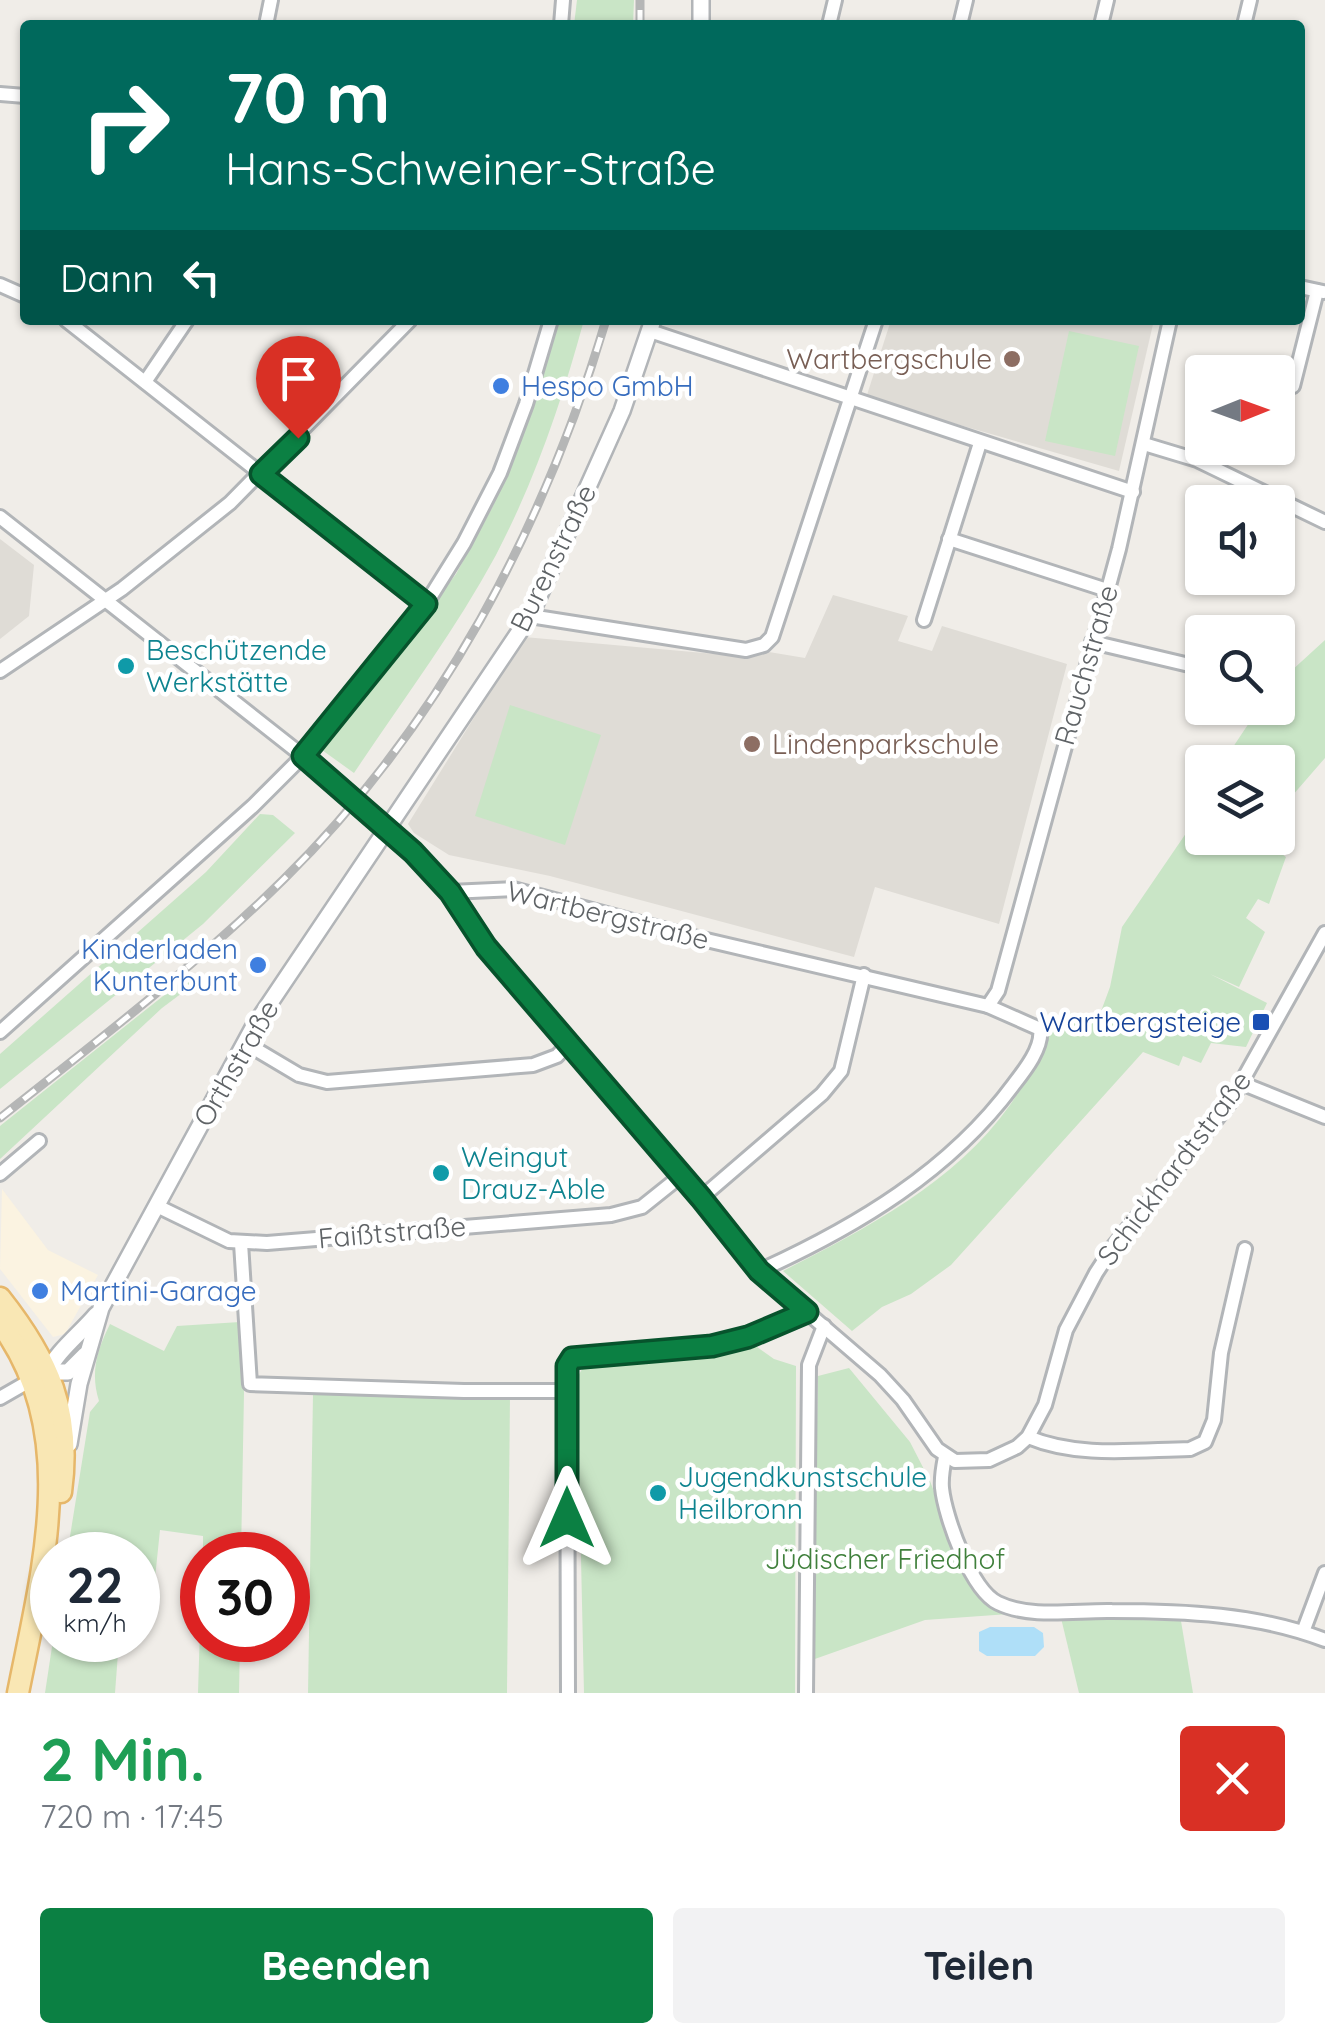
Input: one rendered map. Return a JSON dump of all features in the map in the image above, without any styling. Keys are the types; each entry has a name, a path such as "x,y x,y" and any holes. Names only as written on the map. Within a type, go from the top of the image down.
{"main road":[{"path":"0,1298 25,1330 41,1376 50,1478 44,1532"},
{"path":"0,1323 60,1403 65,1440 63,1478 53,1532"},
{"path":"18,1693 30,1632"}],"street":[{"path":"1295,376 1321,292"},
{"path":"72,325 426,604"},
{"path":"145,382 184,325"},
{"path":"0,670 107,599 230,503 405,325"},
{"path":"0,1032 253,806 303,756 426,604 500,474 550,325"},
{"path":"530,616 746,650 757,648 772,637 874,325"},
{"name":"Rauchstraße","path":"988,1006 998,991 1107,590 1133,492 1169,325"},
{"path":"652,326 980,443 1133,492"},
{"name":"Burenstraße","path":"385,828 530,616 622,411 652,326"},
{"path":"924,620 980,443"},
{"path":"1144,444 1197,460 1325,522"},
{"path":"0,516 303,756 450,892 486,947 759,1271 880,1375 945,1457 964,1462 989,1460 1017,1447 1028,1437 1087,1451 1190,1449 1205,1442 1214,1420 1221,1353 1245,1248"},
{"path":"949,538 1107,590"},
{"path":"1092,642 1185,664"},
{"name":"Orthstraße","path":"63,1478 86,1354 102,1308 244,1043 385,828"},
{"name":"Wartbergstraße","path":"450,892 512,889 686,935 988,1006 1040,1029 1042,1036 1024,1072 950,1155 914,1184 829,1239 759,1271"},
{"name":"Schickhardtstraße","path":"1028,1437 1045,1405 1066,1330 1096,1273 1120,1236 1231,1101 1325,933"},
{"path":"701,1198 822,1094 841,1071 864,975"},
{"path":"244,1043 299,1074 327,1082 533,1065 557,1056 568,1044"},
{"path":"1241,1083 1325,1117"},
{"path":"0,1174 40,1141"},
{"name":"Faißtstraße","path":"157,1206 213,1234 242,1243 611,1215 642,1206 682,1175"},
{"path":"242,1243 250,1384 567,1390"},
{"name":"Orthstraße","path":"41,1376 102,1308"},
{"path":"568,1693 567,1366 572,1358 712,1346 748,1337 807,1312"},
{"path":"806,1693 808,1365 824,1326"},
{"path":"0,1398 41,1376 68,1372 86,1354"},
{"path":"945,1457 942,1490 948,1511 973,1578 996,1602 1031,1610 1223,1616 1325,1640"},
{"path":"1304,1632 1325,1572"}],"shaded area":[{"name":"Wartbergschule","path":"889,325 1153,325 1119,471 866,398"},
{"path":"0,539 34,565 29,616 0,639"},
{"name":"Lindenparkschule","path":"833,595 908,616 898,641 932,651 942,626 1067,664 999,924 875,887 854,957 550,876 449,855 414,833 408,824 524,637 749,657 763,651 805,658"},
{"path":"2,1189 48,1250 98,1275 65,1334 53,1337 0,1269"}],"green space":[{"path":"577,0 634,0 633,20 575,20"},
{"path":"556,325 582,325 535,469 496,555 428,666 354,773 322,750 456,574 493,506 533,404"},
{"path":"1069,331 1139,346 1115,456 1045,441"},
{"path":"1325,640 1325,758 1295,793 1295,745 1234,745 1248,725 1295,725 1295,667"},
{"path":"510,705 601,735 565,845 475,816"},
{"path":"260,814 273,815 295,833 203,924 0,1089 0,1054 206,872"},
{"path":"1185,835 1185,855 1286,857 1269,904 1258,899 1246,918 1265,932 1239,987 1210,974 1267,1003 1246,1047 1211,1043 1201,1063 1183,1056 1179,1066 1143,1052 951,1265 911,1294 882,1307 852,1331 783,1271 907,1201 963,1158 988,1133 1018,1094 1061,1010 1090,1019 1100,1014 1110,987 1122,927"},
{"path":"187,977 194,984 162,1008 0,1159 0,1126"},
{"path":"240,1322 244,1393 241,1532 71,1532 90,1412 99,1401 96,1362 110,1324 164,1351 177,1326"},
{"path":"750,1342 774,1359 796,1366 795,1693 584,1693 577,1378 586,1362"},
{"name":"Jüdischer Friedhof","path":"849,1368 910,1442 930,1481 966,1576 986,1605 1009,1614 925,1620 812,1660 818,1376"},
{"path":"313,1394 510,1396 507,1693 308,1693"},
{"path":"1061,1618 1181,1621 1193,1693 1079,1693"},
{"path":"50,1662 117,1662 115,1693 45,1693"},
{"path":"199,1662 240,1662 239,1693 198,1693"}],"water":[{"path":"990,1627 1034,1627 1043,1633 1044,1647 1035,1656 987,1656 979,1651 979,1632"}],"railway":[{"path":"640,0 640,20"},
{"path":"0,1118 251,911 340,819 391,756 438,689 518,548 581,397 604,325"}],"place":[{"name":"Wartbergschule","path":"1012,359"},
{"name":"Hespo GmbH","path":"501,386"},
{"name":"Beschützende Werkstätte","path":"126,666"},
{"name":"Lindenparkschule","path":"752,744"},
{"name":"Kinderladen Kunterbunt","path":"258,965"},
{"name":"Wartbergsteige","path":"1261,1022"},
{"name":"Weingut Drauz-Able","path":"441,1173"},
{"name":"Martini-Garage","path":"40,1291"},
{"name":"Jugendkunstschule Heilbronn","path":"658,1493"}],"route":[{"path":"298,438 261,474 426,604 303,756 413,852 450,892 486,947 759,1271 807,1312 748,1337 712,1346 572,1358 567,1366 567,1518"}]}
